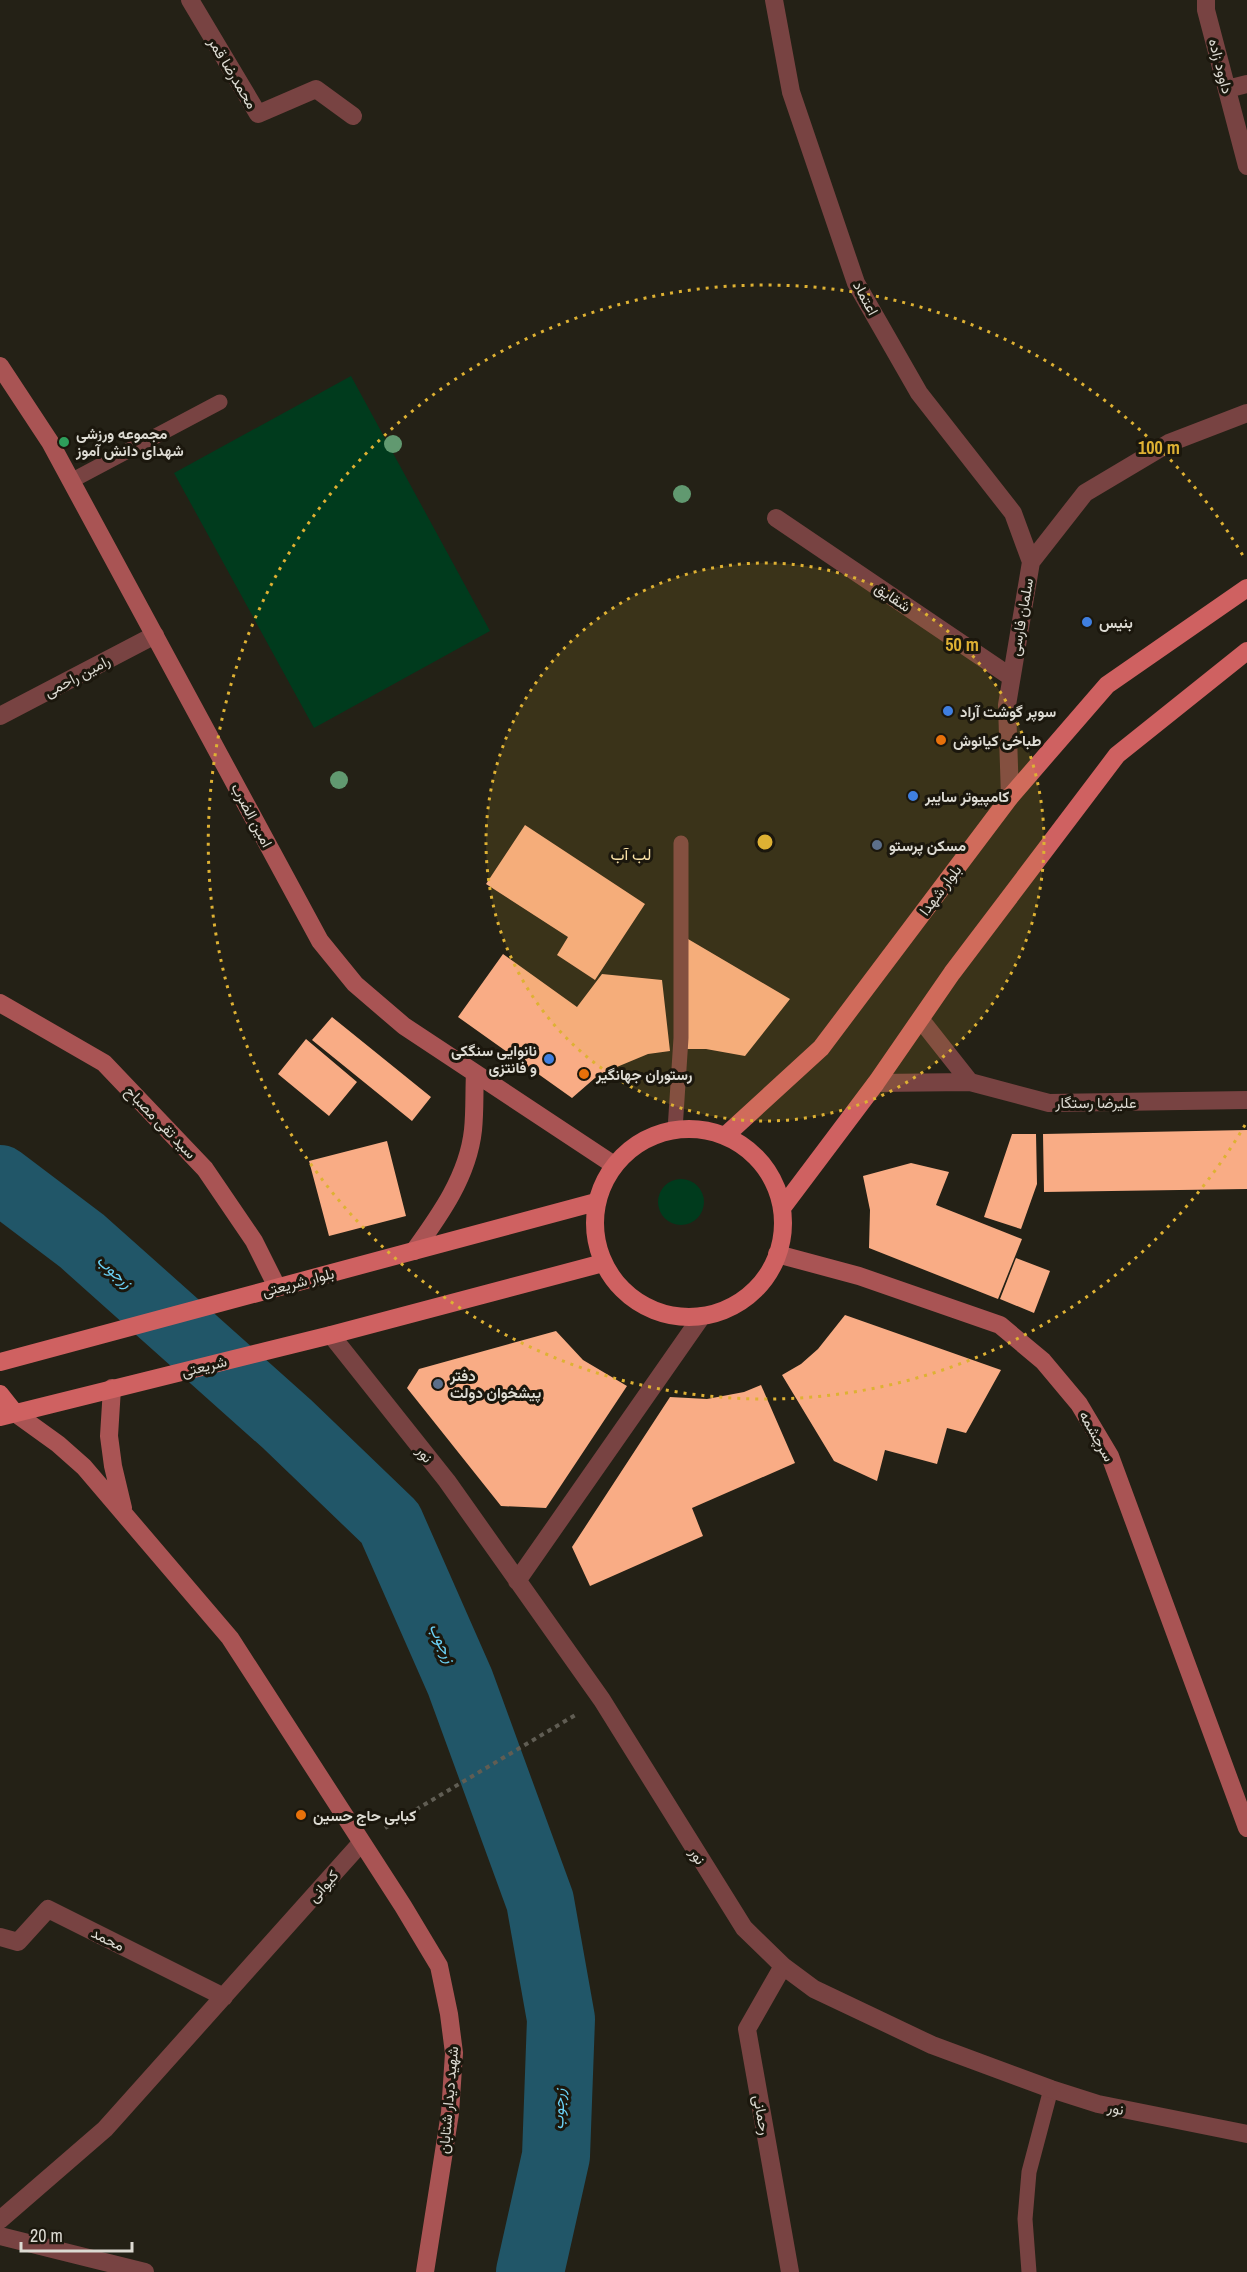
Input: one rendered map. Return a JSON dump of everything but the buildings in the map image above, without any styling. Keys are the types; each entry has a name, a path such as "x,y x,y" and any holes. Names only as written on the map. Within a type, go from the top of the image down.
{"main road":[{"name":"امین الضرب","path":"0,366 50,442 320,941 355,984 404,1026 614,1165"},
{"name":"بلوار شهدا","path":"725,1136 821,1047 1011,797 1107,685 1247,588"},
{"path":"782,1208 876,1083 952,973 1117,755 1247,651"},
{"name":"سید تقی مصباح","path":"0,1003 104,1063 205,1169 254,1241 277,1287"},
{"path":"414,1251 444,1210 465,1164 473,1131 475,1074"},
{"path":"675,1130 700,1130 725,1136 752,1153 772,1178 782,1208 782,1239 772,1267 754,1291 730,1307 702,1316 672,1315 644,1306 620,1288 603,1263 596,1244 594,1223 596,1202 614,1165 641,1142 675,1130"},
{"name":"بلوار شریعتی","path":"0,1362 596,1202"},
{"name":"سرچشمه","path":"777,1254 859,1276 1000,1325 1043,1360 1079,1404 1110,1456 1245,1816"},
{"path":"331,1335 603,1263"},
{"name":"شریعتی","path":"112,1388 331,1335"},
{"path":"7,1415 112,1388 109,1436 113,1466 124,1513"},
{"path":"0,1394 7,1415 58,1444 84,1467 230,1638 361,1842"},
{"name":"شهید دیدار شتابان","path":"361,1842 403,1906 438,1966 449,2014 454,2054 450,2113 425,2272"}],"street":[{"name":"محمدرضا قمر","path":"190,0 258,114 316,89 353,116"},
{"name":"اعتماد","path":"774,0 791,92 856,283 919,393 1013,513 1031,562"},
{"name":"داوود زاده","path":"1206,0 1206,10 1247,166"},
{"path":"1227,89 1247,84"},
{"name":"سلمان فارسی","path":"1011,797 1006,705 1031,562 1085,493 1169,443 1247,413"},
{"name":"شقایق","path":"776,518 1011,677"},
{"name":"رامین راحمی","path":"0,716 155,635"},
{"path":"921,1020 970,1082"},
{"name":"علیرضا رستگار","path":"876,1083 970,1082 1049,1102 1247,1100"},
{"path":"517,1581 702,1316"},
{"name":"نور","path":"331,1335 447,1481 602,1700 744,1928 783,1966 814,1989 932,2045 1051,2089 1098,2104 1247,2134"},
{"name":"کیوانی","path":"0,2220 105,2129 361,1842"},
{"name":"محمد","path":"0,1937 18,1942 48,1909 224,1996"},
{"name":"رحمانی","path":"783,1966 747,2029 790,2272"},
{"path":"0,2236 145,2272"}],"lane":[{"path":"71,481 220,402"},
{"path":"675,1130 681,1038 681,843"},
{"path":"1029,2272 1025,2219 1029,2172 1051,2089"}],"path":[{"path":"381,1831 580,1713"}],"green space":[{"path":"351,376 490,631 314,728 174,473"},
{"path":"681,1179 697,1186 704,1202 697,1218 681,1225 665,1218 658,1202 665,1186"}],"waterway":[{"name":"زرجوب","path":"0,1179 82,1241 287,1424 390,1523 460,1682 540,1901 561,2019 556,2156 530,2272"}],"place":[{"name":"مجموعه ورزشی شهدای دانش آموز","path":"64,442"},
{"name":"بنیس","path":"1087,622"},
{"name":"سوپر گوشت آراد","path":"948,711"},
{"name":"طباخی کیانوش","path":"941,740"},
{"name":"کامپیوتر سایبر","path":"913,796"},
{"name":"مسکن پرستو","path":"877,845"},
{"name":"نانوایی سنگکی و فانتزی","path":"549,1059"},
{"name":"رستوران جهانگیر","path":"584,1074"},
{"name":"دفتر پیشخوان دولت","path":"438,1384"},
{"name":"کبابی حاج حسین","path":"301,1815"}],"district":[{"name":"لب آب","path":"631,854"}]}
